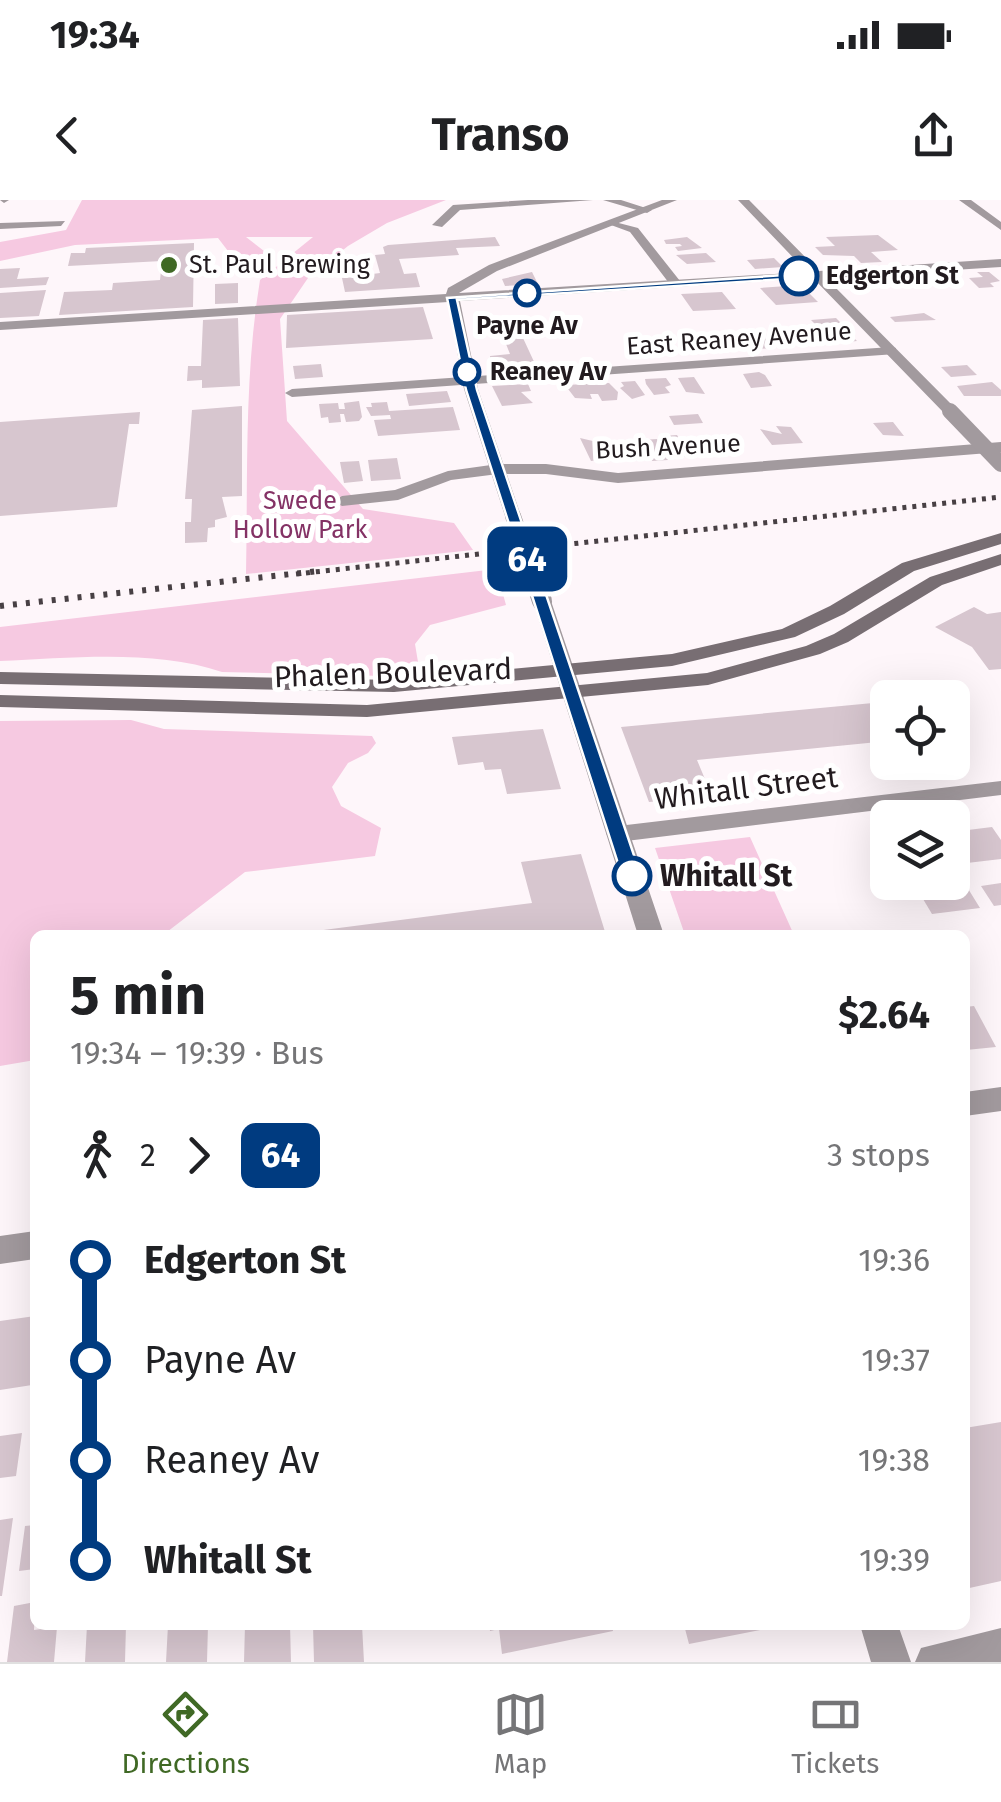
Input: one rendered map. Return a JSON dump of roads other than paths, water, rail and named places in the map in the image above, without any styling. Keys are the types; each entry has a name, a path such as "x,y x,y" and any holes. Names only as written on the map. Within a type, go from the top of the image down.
{"main road":[{"name":"Phalen Boulevard","path":"0,678 394,686 672,660 766,640 824,616 908,567 1001,538"},
{"name":"Phalen Boulevard","path":"0,701 389,710 708,678 786,660 841,638 936,581 1001,559"}],"street":[{"path":"438,225 457,207 588,200"},
{"path":"608,200 646,206"},
{"path":"650,930 469,380 452,298 456,288 481,274 646,206 672,200"},
{"path":"743,200 1001,464"},
{"path":"964,200 1001,227"},
{"path":"554,245 615,223 646,206"},
{"path":"0,226 60,226 65,208"},
{"path":"615,223 634,230 676,284"},
{"path":"0,326 1000,264"},
{"path":"481,274 481,286 486,290 525,293"},
{"name":"East Reaney Avenue","path":"292,392 891,351"},
{"name":"Bush Avenue","path":"342,501 398,495 459,474 498,469 546,469 618,478 1001,446"},
{"name":"Whitall Street","path":"618,834 1001,788"},
{"path":"970,1103 1001,1099"},
{"path":"0,1250 30,1246"},
{"path":"881,1630 891,1662"},
{"path":"935,1662 1001,1648"}],"railway":[{"path":"296,574 1001,497"},
{"path":"0,606 319,571"}],"place":[{"name":"St. Paul Brewing","path":"169,265"},
{"name":"Edgerton St","path":"799,276"},
{"name":"Payne Av","path":"527,293"},
{"name":"Reaney Av","path":"467,372"},
{"name":"Whitall St","path":"632,876"}],"park label":[{"name":"Swede Hollow Park","path":"300,516"}]}
